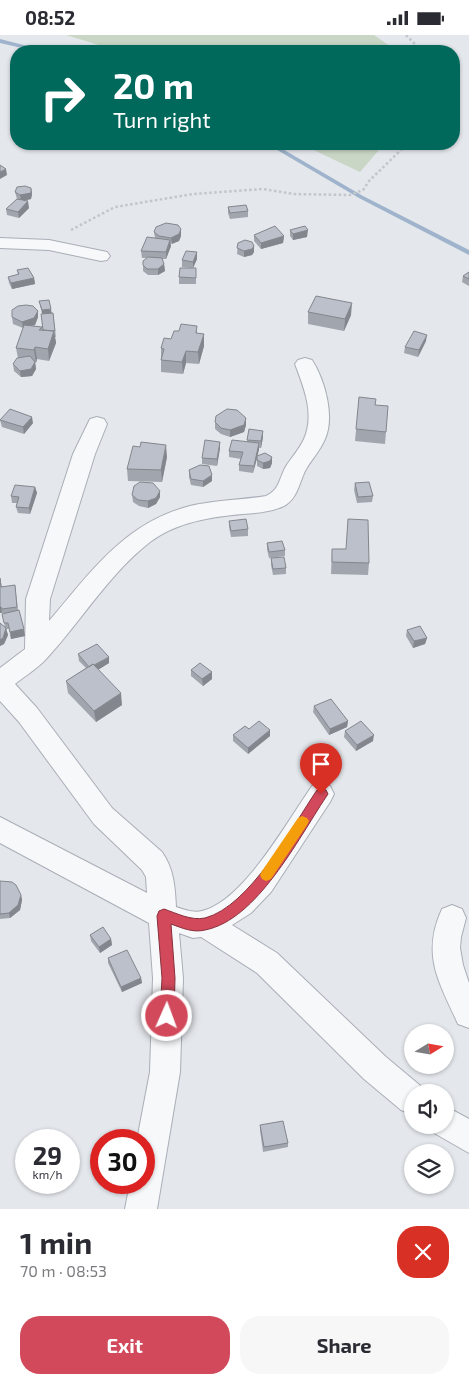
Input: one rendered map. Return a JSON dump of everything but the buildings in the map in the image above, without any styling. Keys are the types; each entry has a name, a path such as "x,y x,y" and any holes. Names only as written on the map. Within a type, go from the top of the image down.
{"street":[{"path":"0,243 43,245 101,256"},
{"path":"141,1209 165,1072 168,978 164,916 157,868 103,816 28,715 0,684 37,653 102,575 123,553 152,529 173,518 191,512 270,502 285,493 295,469 315,442 320,424 316,398 305,364"},
{"path":"37,653 38,599 84,454 97,423"},
{"path":"0,829 164,916 193,925 205,924 241,904 261,883 321,794"},
{"path":"452,918 446,938 446,950 450,969 469,1014"},
{"path":"205,924 267,963 375,1068 404,1092"},
{"path":"454,1128 469,1137"}],"path":[{"path":"406,35 416,45"},
{"path":"43,245 115,207 193,193 264,189 294,194 350,195 364,190 368,181 401,150"}],"green space":[{"path":"66,35 374,35 388,45 98,45"},
{"path":"314,150 379,150 360,172"}],"waterway":[{"path":"0,41 16,45"},
{"path":"280,150 361,197 469,253"}],"slow traffic":[{"path":"266,875 302,821"}],"route":[{"path":"167,1016 168,978 164,916 193,925 205,924 241,904 261,883 321,794"}]}
